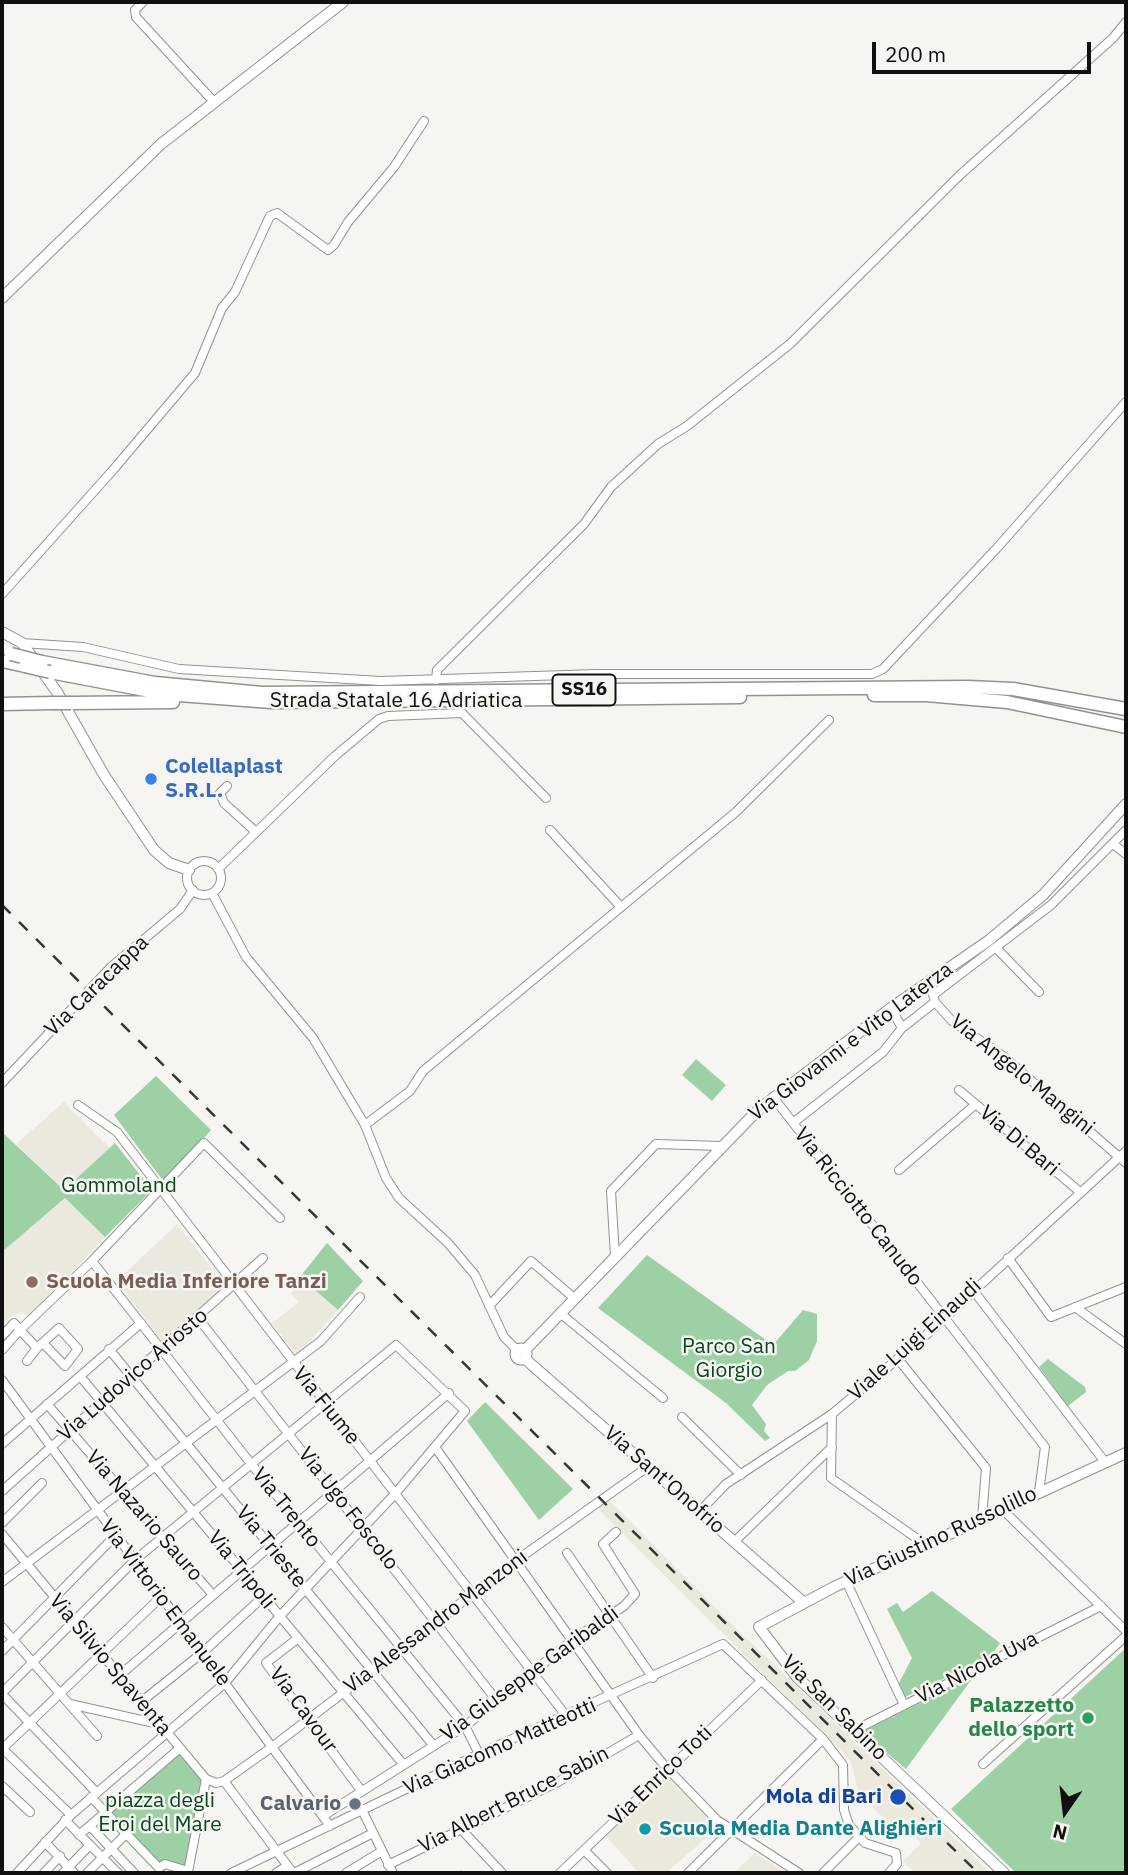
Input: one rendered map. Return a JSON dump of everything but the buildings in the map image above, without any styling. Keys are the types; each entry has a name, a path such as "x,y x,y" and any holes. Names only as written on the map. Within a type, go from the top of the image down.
{"highway":[{"name":"Strada Statale 16 Adriatica","path":"5,655 25,666 129,680 262,693 968,687 1013,689 1126,709"},
{"name":"Strada Statale 16 Adriatica","path":"5,655 133,689 232,700 438,701 926,695 1007,702 1126,727"},
{"path":"2,704 52,703 71,707 232,700"}],"street":[{"path":"143,2 135,10 136,17 214,102"},
{"path":"2,298 161,144 343,2"},
{"path":"436,680 437,670 584,524 611,488 658,444 687,426 790,344 960,175 1126,22"},
{"path":"2,594 195,373 222,308 242,280 270,216 277,213 328,250 394,167 424,121"},
{"path":"22,643 83,647 179,668 354,680 596,674 878,673 997,548 1126,402"},
{"path":"2,632 22,643 71,707 104,775 154,850 169,863 189,870"},
{"path":"218,869 335,756 379,719 387,716 462,713 546,798"},
{"path":"365,1125 410,1091 423,1071 736,811 829,720"},
{"path":"227,786 220,793 224,803 256,832"},
{"name":"Via Giovanni e Vito Laterza","path":"522,1353 720,1146 773,1097 930,979 988,940 1043,895 1126,804"},
{"path":"550,830 621,907"},
{"path":"793,1123 883,1052 902,1028 934,998 1051,905 1126,830"},
{"path":"1112,844 1126,854"},
{"path":"203,861 218,869 220,879 212,892 202,895 193,890 187,881 189,870 203,861"},
{"name":"Via Caracappa","path":"2,1083 111,967 180,909 193,890"},
{"path":"212,892 246,957 313,1038 365,1125 386,1178 399,1198 448,1243 475,1275 504,1337 522,1353"},
{"path":"997,949 1039,992"},
{"name":"Via Angelo Mangini","path":"930,979 934,998 953,1021 1003,1056 1125,1157"},
{"path":"891,1008 902,1028"},
{"name":"Via Di Bari","path":"959,1090 1080,1192"},
{"name":"Via Ricciotto Canudo","path":"773,1097 1045,1447 1039,1492"},
{"path":"899,1170 976,1104"},
{"name":"Via Fiume","path":"78,1105 117,1132 291,1362 326,1403 567,1717"},
{"path":"2,1350 92,1261 204,1143 279,1218"},
{"path":"615,1256 611,1191 656,1144 720,1146"},
{"name":"Viale Luigi Einaudi","path":"699,1513 726,1484 832,1414 898,1359 1008,1258 1029,1243 1080,1192 1125,1157"},
{"name":"Via Ludovico Ariosto","path":"2,1492 51,1446 163,1351 263,1258"},
{"path":"1008,1258 1051,1317 1125,1289"},
{"name":"Via Trento","path":"92,1261 251,1465 465,1726 478,1754"},
{"path":"489,1306 531,1261 574,1298"},
{"path":"973,1290 1105,1462"},
{"path":"2,1582 187,1445 321,1340 360,1297"},
{"path":"1075,1307 1126,1344"},
{"path":"560,1313 663,1398"},
{"name":"Via Ugo Foscolo","path":"198,1318 497,1701"},
{"path":"2,1336 14,1323 20,1331 40,1346 65,1366 78,1349 59,1328 40,1346 27,1361"},
{"path":"2,1444 141,1323"},
{"path":"17,1873 68,1817 94,1795 107,1784 141,1756 225,1683 279,1617 394,1495 465,1411 396,1345 135,1560 2,1693 94,1795 104,1812 159,1868 165,1864 188,1872 206,1779 216,1783 224,1781 278,1850 291,1871"},
{"name":"Via Trieste","path":"109,1349 433,1745"},
{"name":"Via Sant'Onofrio","path":"522,1353 699,1513 803,1602"},
{"path":"898,1359 986,1468 982,1519"},
{"name":"Via Tripoli","path":"80,1376 402,1763"},
{"name":"Via Vittorio Emanuele","path":"2,1380 330,1826"},
{"path":"120,1675 449,1393"},
{"name":"Via Nazario Sauro","path":"47,1404 213,1595"},
{"path":"832,1414 831,1478 926,1545"},
{"path":"682,1417 741,1475"},
{"path":"435,1447 574,1639 639,1735 667,1768 717,1820 799,1873"},
{"path":"734,1542 832,1447"},
{"name":"Via Giustino Russolillo","path":"759,1627 846,1581 1126,1453"},
{"name":"Via Alessandro Manzoni","path":"224,1781 517,1560 649,1466"},
{"path":"2,1523 42,1483"},
{"path":"984,1764 1126,1633 1002,1509"},
{"name":"Via Giuseppe Garibaldi","path":"323,1816 360,1789 465,1726 635,1594 603,1544 616,1532"},
{"name":"Via Silvio Spaventa","path":"2,1534 206,1779"},
{"path":"2,1651 116,1535"},
{"path":"567,1553 653,1678"},
{"path":"846,1581 904,1704"},
{"path":"118,1873 79,1835 68,1817 2,1749 162,1596"},
{"path":"141,1702 202,1653 263,1597"},
{"name":"Via Nicola Uva","path":"853,1731 1101,1606"},
{"path":"2,1627 97,1735"},
{"name":"Via San Sabino","path":"759,1627 797,1677 1004,1873"},
{"name":"Via Cavour","path":"297,1639 266,1663 360,1789"},
{"name":"Via Giacomo Matteotti","path":"231,1873 478,1754 567,1717 723,1644 762,1680"},
{"path":"762,1680 823,1739 843,1765 844,1810 858,1838 877,1850 896,1853 897,1864 889,1873"},
{"name":"Via Enrico Toti","path":"559,1873 762,1680"},
{"path":"70,1704 160,1724"},
{"name":"Via Albert Bruce Sabin","path":"390,1869 460,1828 558,1782 639,1735"},
{"path":"688,1873 823,1739"},
{"path":"79,1835 180,1748"},
{"path":"141,1756 154,1769"},
{"path":"124,1770 137,1783"},
{"path":"107,1784 120,1798"},
{"path":"2,1786 30,1812"},
{"path":"362,1810 390,1869"},
{"path":"90,1826 134,1873"},
{"path":"460,1828 502,1873"},
{"path":"276,1873 291,1871 373,1833"},
{"path":"88,1873 126,1834"},
{"path":"822,1873 858,1838"},
{"path":"45,1842 69,1871 90,1845"},
{"path":"584,1850 607,1873"},
{"path":"346,1873 382,1851"},
{"path":"48,1872 60,1857"}],"shaded area":[{"path":"64,1102 110,1148 65,1190 16,1144"},
{"name":"Scuola Media Inferiore Tanzi","path":"65,1198 105,1237 29,1318 22,1312 11,1316 2,1325 2,1252"},
{"path":"177,1224 226,1287 163,1342 117,1281"},
{"path":"303,1280 338,1310 297,1355 272,1323 299,1302 291,1293"},
{"path":"609,1500 739,1631 991,1873 916,1873 903,1862 921,1843 903,1826 896,1830 859,1794 850,1760 598,1509"},
{"path":"668,1778 717,1828 666,1873 639,1873 605,1835"},
{"path":"755,1853 781,1870 781,1873 734,1873"}],"green space":[{"path":"696,1059 726,1085 712,1101 682,1075"},
{"path":"156,1076 211,1130 168,1180 161,1178 114,1115"},
{"name":"Gommoland","path":"2,1132 64,1190 115,1143 152,1190 105,1237 65,1198 2,1252"},
{"path":"327,1243 363,1281 338,1310 300,1277"},
{"name":"Parco San Giorgio","path":"647,1255 773,1345 803,1310 817,1314 817,1341 809,1360 795,1371 788,1371 767,1385 752,1405 766,1424 764,1431 770,1438 765,1441 726,1403 598,1308"},
{"path":"1048,1359 1085,1387 1086,1392 1068,1406 1039,1367"},
{"path":"485,1402 573,1489 539,1520 467,1421"},
{"path":"932,1591 1000,1643 991,1656 905,1697 899,1683 912,1658 887,1609 897,1603 903,1612"},
{"name":"Palazzetto dello sport","path":"1126,1648 1126,1873 1016,1873 951,1809"},
{"path":"974,1676 906,1769 862,1732"},
{"name":"piazza degli Eroi del Mare","path":"174,1753 182,1753 205,1780 186,1869 159,1866 106,1811"}],"railway":[{"path":"2,905 924,1820"},
{"path":"930,1826 978,1873"}],"place":[{"name":"Colellaplast S.R.L.","path":"151,779"},
{"name":"Scuola Media Inferiore Tanzi","path":"32,1282"},
{"name":"Palazzetto dello sport","path":"1088,1718"},
{"name":"Mola di Bari","path":"898,1797"},
{"name":"Calvario","path":"355,1804"},
{"name":"Scuola Media Dante Alighieri","path":"645,1829"}]}
